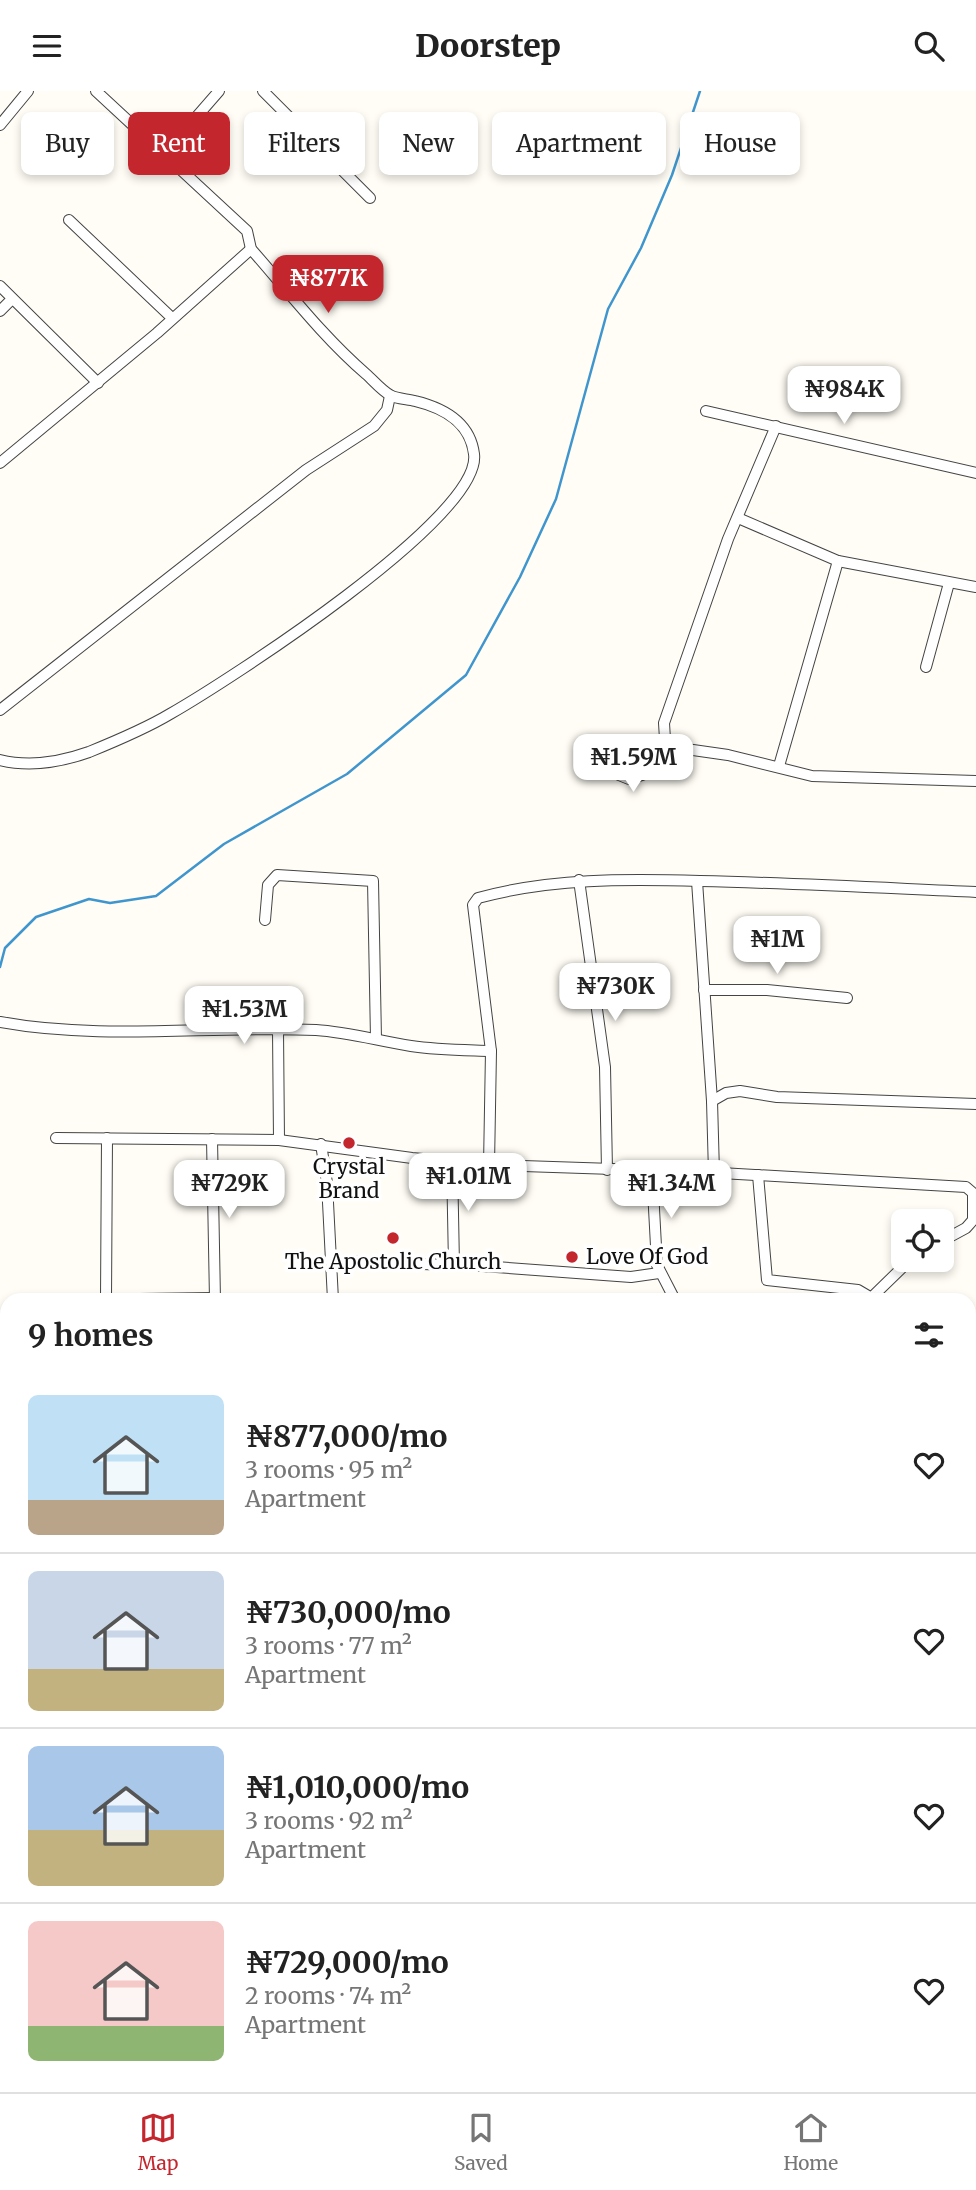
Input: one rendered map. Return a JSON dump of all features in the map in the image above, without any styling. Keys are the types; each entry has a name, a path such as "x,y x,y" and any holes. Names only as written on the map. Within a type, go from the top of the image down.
{"street":[{"path":"0,125 28,91"},
{"path":"96,91 128,120"},
{"path":"201,112 219,91"},
{"path":"263,91 370,198"},
{"path":"0,760 36,764 85,753 170,714 326,611 413,541 453,502 469,481 474,455 462,424 431,405 390,396 325,335 251,249 247,231 188,175"},
{"path":"69,220 172,318"},
{"path":"0,463 251,249"},
{"path":"0,286 97,383"},
{"path":"0,311 12,299"},
{"path":"0,710 306,470 374,426 387,410 390,396"},
{"path":"706,411 976,473"},
{"path":"776,426 737,518 664,723 665,739 672,747 779,766 812,776 976,781"},
{"path":"737,518 838,561 976,587"},
{"path":"779,766 838,561"},
{"path":"926,667 949,583"},
{"path":"582,760 629,779 642,775 672,747"},
{"path":"265,920 268,885 277,875 373,881 376,1039"},
{"path":"579,880 605,1067 607,1170"},
{"path":"489,1165 491,1051 474,900 579,880 821,883 976,892"},
{"path":"697,881 712,1101 714,1173"},
{"path":"704,989 767,990 847,998"},
{"path":"0,1023 93,1031 278,1030 343,1033 412,1047 491,1051"},
{"path":"278,1030 279,1140"},
{"path":"712,1101 726,1093 740,1091 777,1097 976,1104"},
{"path":"56,1138 279,1140 489,1165 961,1186 973,1193 976,1209 970,1224 954,1234"},
{"path":"106,1293 107,1138"},
{"path":"212,1139 215,1293"},
{"path":"321,1144 327,1183 333,1293"},
{"path":"452,1162 454,1265"},
{"path":"652,1171 659,1273 671,1293"},
{"path":"758,1175 767,1280 858,1290 863,1293"},
{"path":"331,1261 454,1265 632,1277 659,1273"},
{"path":"879,1293 899,1272"}],"waterway":[{"path":"0,967 5,948 36,917 89,899 110,903 156,896 224,844 347,774 466,675 520,577 556,499 608,309 641,248 672,175 700,91"}],"place":[{"name":"Crystal Brand","path":"349,1143"},
{"name":"The Apostolic Church","path":"393,1238"},
{"name":"Love Of God","path":"572,1257"}]}
